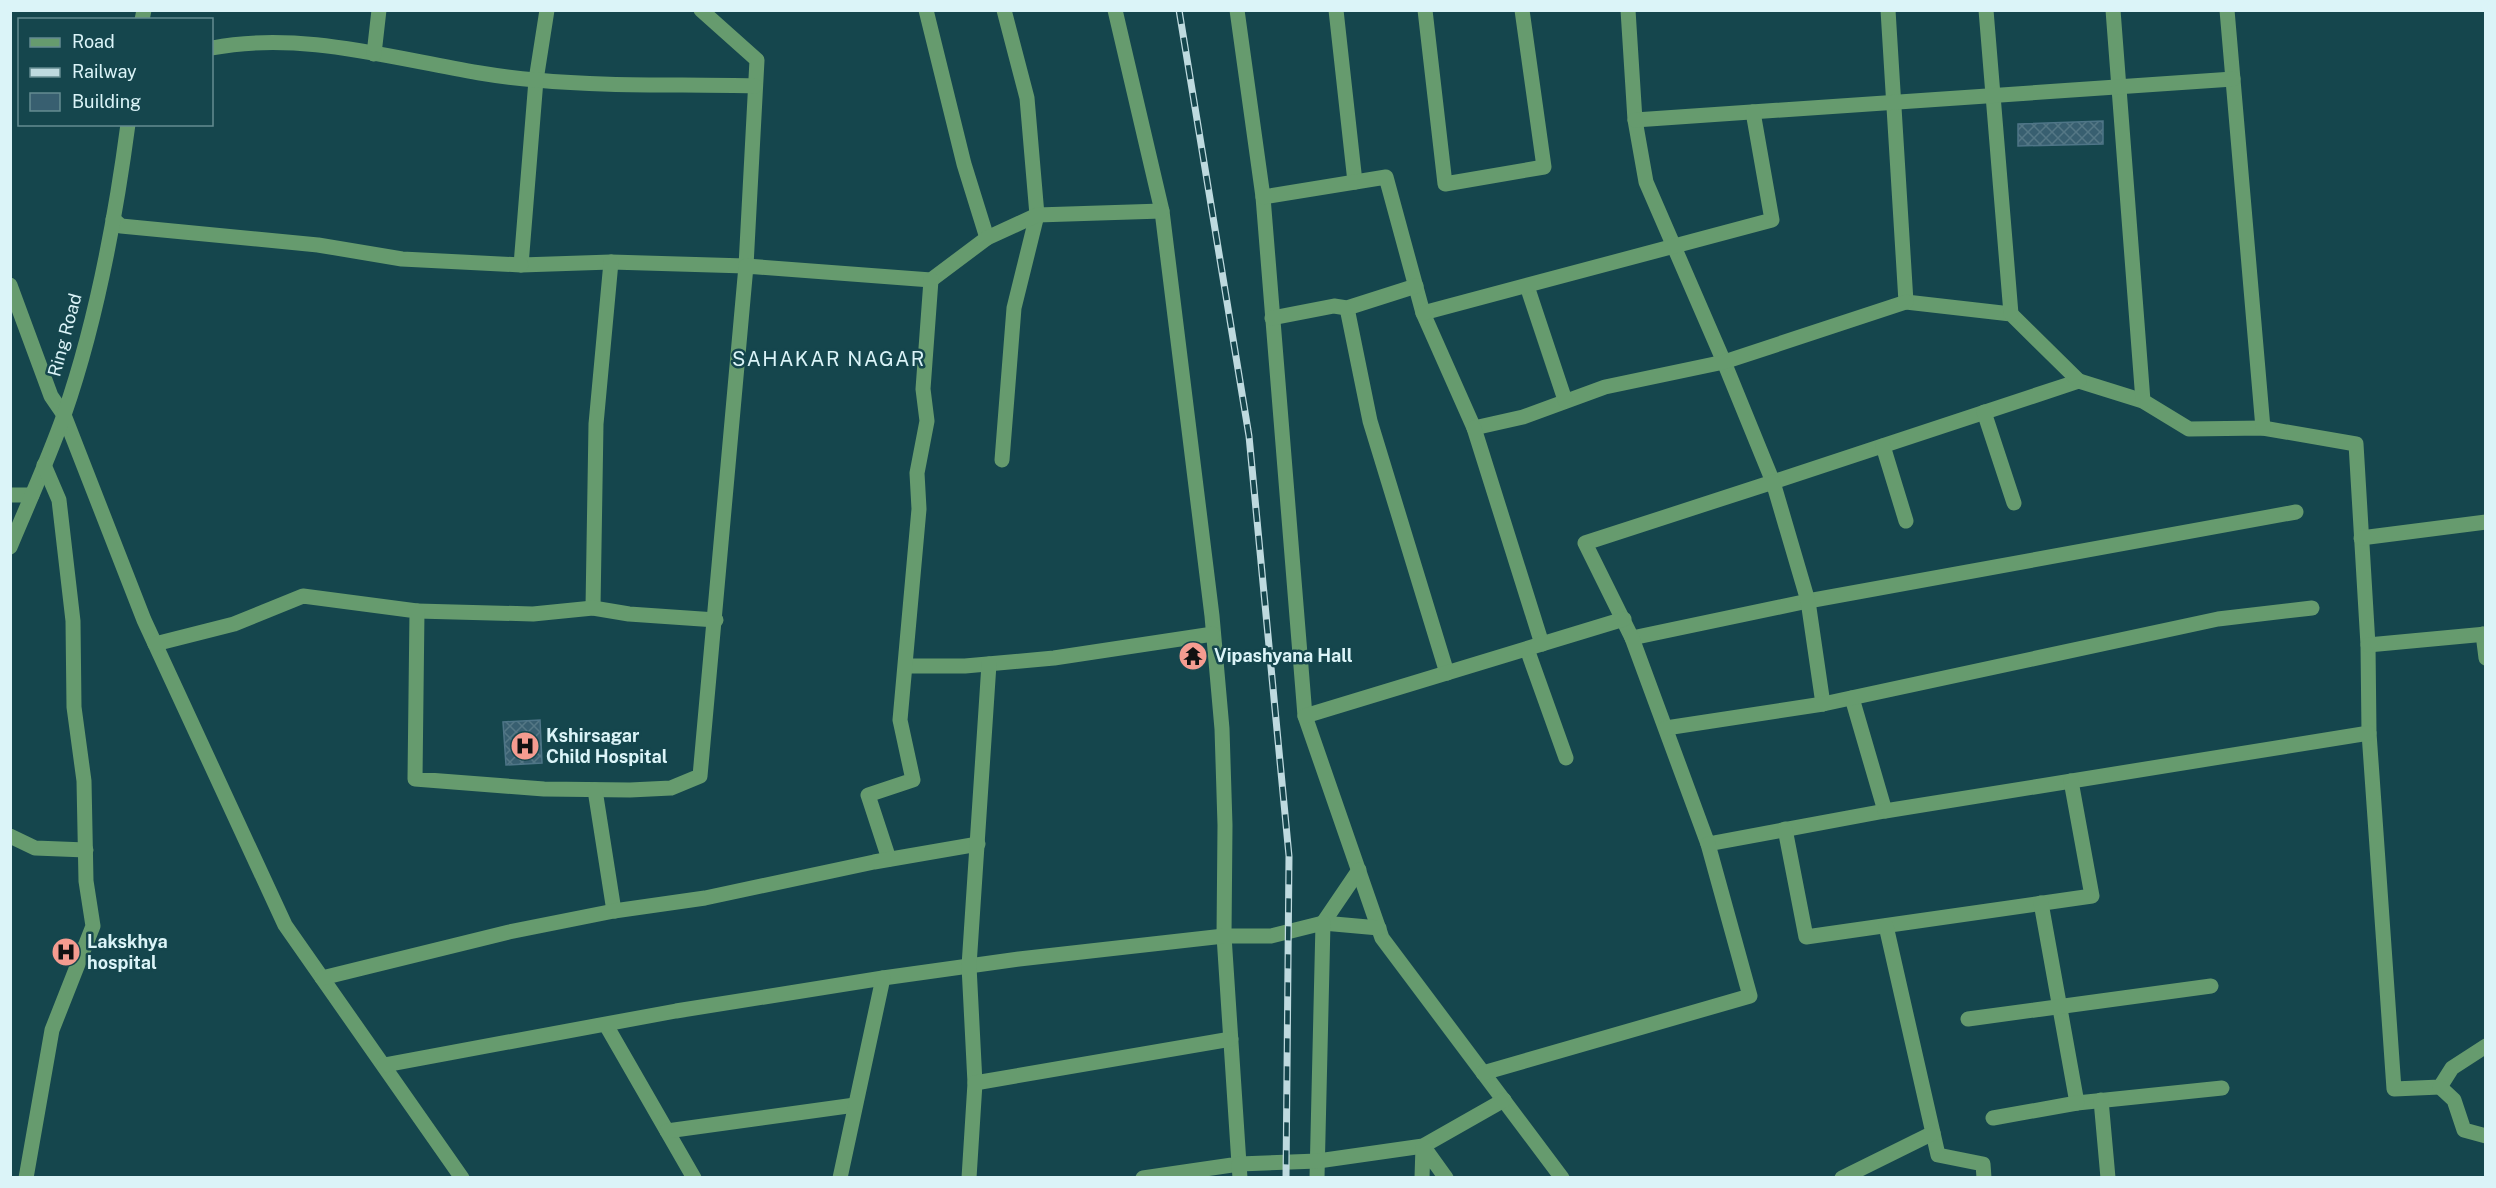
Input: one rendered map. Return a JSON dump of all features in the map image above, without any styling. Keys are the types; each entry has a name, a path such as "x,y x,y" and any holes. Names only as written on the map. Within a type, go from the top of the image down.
{"street":[{"path":"374,54 378,10"},
{"path":"521,265 536,81 547,10"},
{"path":"417,611 415,779 544,789 595,789 671,788 700,777 716,620 746,266 757,60 702,10"},
{"path":"926,10 964,164 987,238"},
{"path":"1002,460 1014,308 1037,215 1027,98 1004,10"},
{"path":"1115,10 1162,211 1213,634 1222,729 1225,825 1224,936 1240,1171"},
{"path":"1237,10 1263,197 1305,716 1382,938 1562,1178"},
{"path":"1336,10 1355,182"},
{"path":"1425,10 1446,184 1544,167 1522,10"},
{"path":"1628,10 1635,120 1646,182 1773,482 1808,601 1823,704"},
{"path":"1888,10 1906,302"},
{"path":"1986,10 1991,95 2011,314"},
{"path":"2113,10 2143,401"},
{"path":"2227,10 2263,428"},
{"path":"213,48 237,43 314,44 536,81 755,86"},
{"path":"1635,120 2233,79"},
{"path":"1423,313 1772,220 1753,112"},
{"name":"Ring Road","path":"10,548 64,415 89,331 113,219 128,126"},
{"path":"1263,197 1386,177 1423,313 1474,428 1542,644"},
{"path":"113,219 121,225 318,245 402,259 521,265 611,262 746,266 931,280 987,238 1037,215 1162,211"},
{"path":"593,608 596,424 611,262"},
{"path":"889,859 868,795 913,780 900,720 907,666 919,509 917,473 927,421 923,389 931,280"},
{"path":"10,285 51,396 64,415 155,644 285,925 462,1178"},
{"path":"1527,285 1565,400"},
{"path":"1272,318 1334,306 1347,308 1416,286"},
{"path":"1474,428 1523,417 1605,387 1724,362 1906,302 2011,314 2079,381 2143,401 2189,429 2263,428 2356,444 2368,645 2369,733 2394,1089 2440,1087 2454,1100 2464,1130 2486,1136"},
{"path":"1347,308 1370,421 1447,673"},
{"path":"1484,1073 1750,996 1708,844 1632,638 1585,543 2079,381"},
{"path":"1984,412 2014,503"},
{"path":"1882,447 1906,521"},
{"path":"26,1178 52,1030 93,926 87,881 84,781 74,707 72,610 59,500 44,465"},
{"path":"10,495 32,495"},
{"path":"1632,638 1808,601 2296,512"},
{"path":"2361,538 2486,522"},
{"path":"155,644 234,624 303,596 417,611 533,614 593,608 629,614 716,620"},
{"path":"1665,728 1823,704 2218,619 2312,608"},
{"path":"1305,716 1624,619"},
{"path":"907,666 989,664 1054,658 1213,634"},
{"path":"2368,645 2484,634 2486,658"},
{"path":"1527,649 1566,758"},
{"path":"969,1178 975,1083 969,966 989,664"},
{"path":"1852,698 1885,811"},
{"path":"1708,844 1885,811 2369,733"},
{"path":"1785,830 1806,937 2092,896 2071,781"},
{"path":"595,789 614,911"},
{"path":"10,836 34,848 86,850"},
{"path":"322,978 509,932 614,911 705,898 889,859 978,844"},
{"path":"1317,1178 1323,923 1359,870"},
{"path":"2041,903 2077,1103"},
{"path":"384,1065 883,978 969,966 1224,936 1271,936 1323,923 1379,928"},
{"path":"1886,926 1938,1155 1983,1164 1984,1178"},
{"path":"840,1178 883,978"},
{"path":"1968,1019 2211,986"},
{"path":"606,1025 694,1178"},
{"path":"975,1083 1231,1039"},
{"path":"2440,1087 2452,1068 2486,1046"},
{"path":"1993,1118 2077,1103 2222,1088"},
{"path":"1143,1178 1240,1171 1423,1146 1504,1100"},
{"path":"2101,1100 2108,1178"},
{"path":"667,1131 855,1106"},
{"path":"1842,1178 1933,1133"},
{"path":"1422,1178 1423,1146"},
{"path":"1423,1146 1446,1178"}],"building":[{"path":"2103,121 2103,144 2018,146 2018,124"},
{"path":"540,720 542,763 506,765 503,722"}],"railway":[{"path":"1179,10 1249,436 1289,856 1286,1178"}],"place":[{"name":"Vipashyana Hall","path":"1193,656"},
{"name":"Kshirsagar Child Hospital","path":"525,746"},
{"name":"Lakskhya hospital","path":"66,952"}],"district":[{"name":"SAHAKAR NAGAR","path":"829,359"}]}
